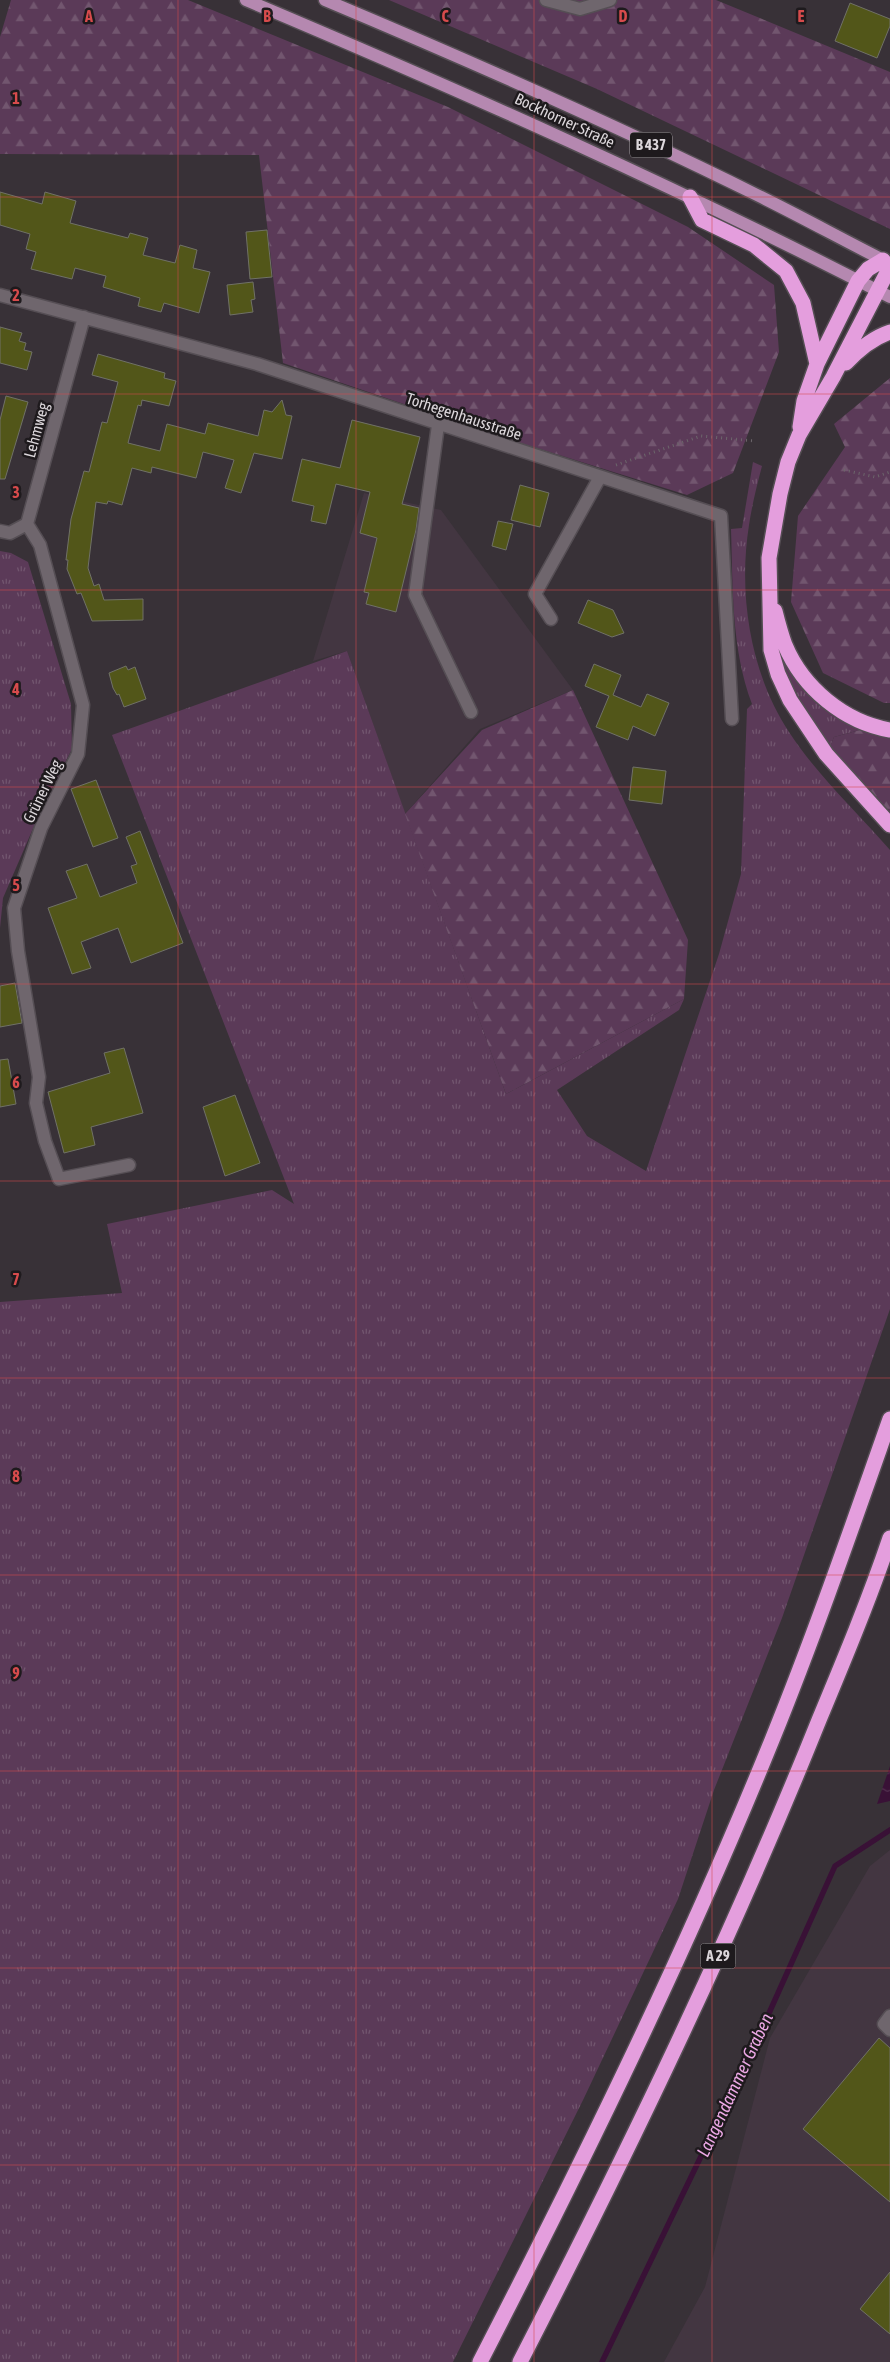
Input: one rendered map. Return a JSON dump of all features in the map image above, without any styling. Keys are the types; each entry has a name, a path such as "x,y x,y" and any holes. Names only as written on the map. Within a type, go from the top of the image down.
{"highway":[{"path":"690,197 702,220 754,245 786,271 796,286 803,303 817,364"},
{"path":"798,434 884,294 888,263 868,268 858,281 817,364 804,401 798,434 788,462 774,526 769,558 769,595 771,650 778,674 790,700 826,754 890,825"},
{"path":"833,377 861,348 879,335 890,332"},
{"path":"769,595 786,646 798,667 813,686 841,712 861,723 890,730"},
{"name":"A 29","path":"480,2362 657,2005 704,1899 772,1740 822,1612 890,1419"},
{"name":"A 29","path":"520,2362 622,2160 752,1882 804,1758 890,1538"}],"main road":[{"name":"Bockhorner Straße","path":"246,0 464,92 690,197 884,294"},
{"name":"Bockhorner Straße","path":"325,0 415,38 758,195 888,263"}],"street":[{"path":"546,0 580,9 610,0"},
{"name":"Torhegenhausstraße","path":"0,295 257,364 438,425 720,516 732,719"},
{"name":"Lehmweg","path":"27,524 84,317"},
{"path":"438,425 415,595 471,712"},
{"path":"552,619 536,594 600,478"},
{"path":"0,531 10,533 27,524"},
{"name":"Grüner Weg","path":"27,524 40,545 83,705 78,754 41,828 14,908 18,951 39,1077 36,1103 45,1141 59,1179 129,1165"},
{"path":"890,2016 884,2024 890,2030"}],"path":[{"path":"640,456 701,436 755,442"},
{"path":"844,470 876,477 890,472"}],"shaded area":[{"path":"364,493 441,510 573,690 480,729 405,814 347,651 313,661"},
{"path":"890,1850 890,2362 664,2362 705,2287 770,2038 870,1866"}],"green space":[{"path":"11,0 188,0 448,107 688,227 774,285 779,352 733,473 687,495 489,433 283,363 259,155 0,154 0,37"},
{"path":"389,0 716,0 890,72 890,229 597,89"},
{"path":"890,378 890,703 884,703 823,673 791,602 798,516 845,447 834,424"},
{"path":"753,462 762,466 749,525 745,578 750,632 756,659 776,709 800,748 824,778 890,850 890,1309 782,1618 714,1790 678,1899 584,2098 453,2362 0,2362 0,1302 122,1293 107,1224 272,1190 294,1204 112,735 347,651 506,1094 684,999 679,1010 557,1090 587,1136 646,1171 719,954 741,874 747,709 752,704 740,661 734,618 731,529 742,528"},
{"path":"0,551 11,553 28,562 71,704 72,749 41,810 3,898 0,928"},
{"path":"785,657 816,700 836,717 860,730 834,737 830,747 798,701 781,661"},
{"path":"573,690 688,940 684,999 506,1094 405,814 482,730"},
{"path":"860,730 890,739 890,816 830,747 834,737"}],"water":[{"path":"890,1766 890,1801 877,1804"}],"building":[{"path":"850,3 890,19 890,26 877,58 835,41"},
{"path":"0,192 42,204 45,192 76,201 70,223 128,238 130,233 148,238 143,255 175,263 180,245 197,250 193,268 210,272 199,313 164,303 161,312 138,306 140,298 103,287 106,276 75,268 72,279 31,269 36,252 26,249 30,234 0,225"},
{"path":"267,230 272,277 250,279 246,232"},
{"path":"253,282 255,299 251,300 253,312 230,315 227,285"},
{"path":"0,327 22,333 19,341 26,343 24,350 32,352 27,370 0,363"},
{"path":"98,354 165,373 164,378 176,381 169,406 142,400 141,406 138,405 128,443 160,451 167,424 205,434 208,423 258,436 264,410 272,412 282,400 286,415 292,416 282,459 254,453 241,493 225,488 234,460 203,452 196,478 152,467 151,473 132,468 122,505 108,501 107,504 96,502 88,568 94,586 99,584 104,600 143,599 143,620 92,621 81,593 77,594 67,569 68,560 66,560 71,519 84,471 89,472 102,422 107,423 118,382 92,375"},
{"path":"6,396 28,402 5,479 0,479 0,420"},
{"path":"352,420 420,437 402,504 419,508 416,530 396,612 366,604 369,593 364,592 377,538 360,533 370,492 336,484 326,524 311,521 314,506 292,501 302,459 340,468"},
{"path":"520,485 549,493 540,527 511,520"},
{"path":"498,521 513,524 506,550 492,546"},
{"path":"588,600 613,610 624,633 612,637 578,623"},
{"path":"594,664 621,675 613,695 641,707 647,694 669,703 655,736 633,726 628,740 596,727 609,696 585,686"},
{"path":"126,666 128,670 135,667 146,699 124,707 119,694 117,695 113,688 109,673"},
{"path":"633,767 666,771 662,804 629,800"},
{"path":"96,780 118,838 93,847 71,789"},
{"path":"140,831 183,943 131,963 118,928 81,942 91,968 72,974 48,908 77,898 66,871 87,864 100,897 137,883 131,866 137,864 126,837"},
{"path":"15,983 22,1023 0,1027 0,986"},
{"path":"124,1048 143,1113 91,1127 95,1145 64,1153 48,1092 110,1073 104,1053"},
{"path":"8,1059 16,1104 0,1107 0,1060"},
{"path":"235,1095 260,1163 225,1176 203,1107"},
{"path":"879,2038 890,2048 890,2202 803,2129"},
{"path":"890,2272 890,2334 860,2309"}],"waterway":[{"name":"Langendammer Graben","path":"602,2362 757,2040 835,1866 890,1830"}]}
